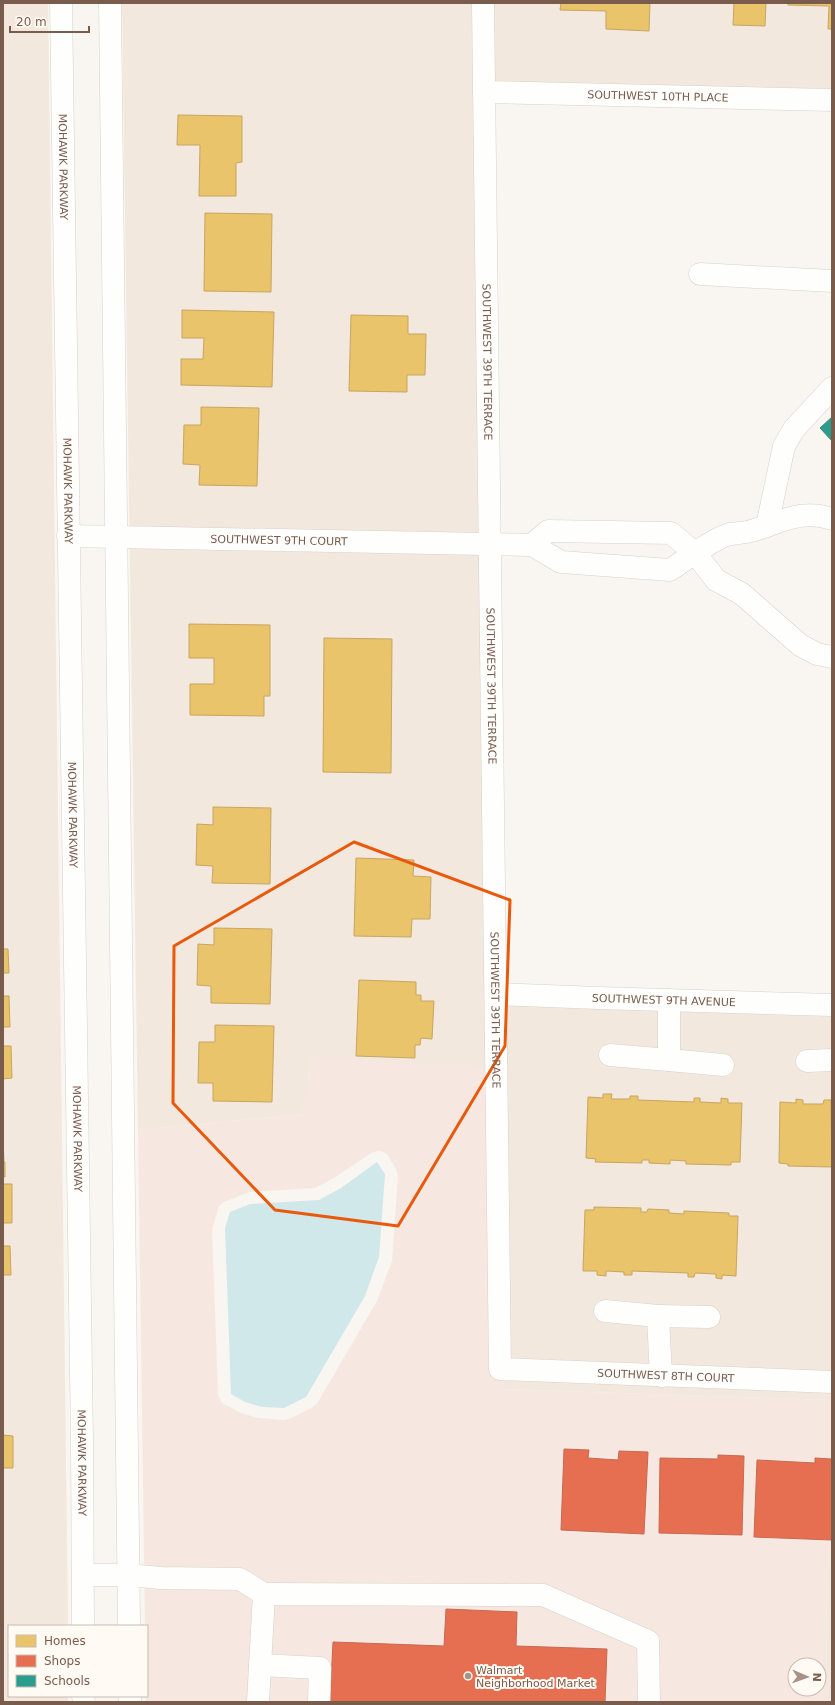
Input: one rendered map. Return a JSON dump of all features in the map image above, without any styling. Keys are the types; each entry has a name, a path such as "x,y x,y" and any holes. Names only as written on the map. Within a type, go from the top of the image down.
{"street":[{"name":"MOHAWK PARKWAY","path":"60,3 82,1416 83,1625"},
{"path":"110,3 129,1625"},
{"name":"SOUTHWEST 39TH TERRACE","path":"483,3 500,1369"},
{"name":"SOUTHWEST 10TH PLACE","path":"484,92 832,100"},
{"path":"700,274 832,281"},
{"path":"766,526 784,446 794,429 832,388"},
{"path":"832,518 821,515 796,516 750,532 730,534 711,542 695,554 670,570 560,562 532,545 548,531 671,533 695,554 716,580 742,594 800,645 817,654 832,657"},
{"name":"SOUTHWEST 9TH COURT","path":"68,536 532,545"},
{"name":"SOUTHWEST 9TH AVENUE","path":"496,994 832,1005"},
{"path":"669,1000 669,1060"},
{"path":"610,1055 723,1065"},
{"path":"807,1061 832,1060"},
{"path":"605,1311 658,1316 709,1316"},
{"path":"658,1316 661,1376"},
{"name":"SOUTHWEST 8TH COURT","path":"500,1369 832,1382"},
{"path":"83,1575 128,1575 161,1578 240,1578 264,1594 543,1595 648,1641 648,1702"},
{"path":"258,1702 264,1594"},
{"path":"260,1665 320,1668 319,1702"}],"highlighted area":[{"path":"354,842 510,900 505,1046 398,1226 275,1210 173,1103 174,946"}],"shaded area":[{"path":"3,3 48,3 68,1625 8,1625 8,1697 68,1697 68,1702 3,1702"},
{"path":"122,3 832,3 832,102 485,94 496,998 832,1006 832,1400 504,1389 501,1192 312,1057 303,1114 138,1130"},
{"path":"312,1057 498,1067 504,1389 832,1400 832,1452 825,1657 787,1657 787,1697 824,1697 824,1702 146,1702 146,1697 148,1697 148,1625 145,1625 138,1130 303,1114","holes":["380,1151 387,1154 398,1175 392,1261 377,1301 318,1402 313,1407 284,1420 258,1418 241,1413 221,1402 218,1394 212,1229 219,1206 224,1202 249,1192 315,1188 334,1178 373,1152"]},
{"path":"832,1452 832,1702 824,1702 824,1697 827,1697 827,1657 825,1657"}],"water":[{"path":"377,1162 385,1174 379,1257 365,1296 306,1397 284,1408 262,1407 245,1402 231,1394 225,1228 230,1212 250,1204 319,1200 341,1188"}],"building: Homes":[{"path":"561,3 650,3 649,31 606,29 606,11 560,10"},
{"path":"734,3 766,3 765,26 733,25"},
{"path":"788,3 832,3 832,29 828,29 829,6 788,5"},
{"path":"178,115 242,116 242,162 236,163 236,196 199,196 200,145 177,145"},
{"path":"205,213 272,214 271,292 204,291"},
{"path":"182,310 274,312 272,387 181,385 181,359 203,359 204,338 182,338"},
{"path":"351,315 408,316 408,334 426,334 425,375 407,375 407,392 349,391"},
{"path":"201,407 259,408 257,486 199,485 200,465 183,464 184,425 201,425"},
{"path":"189,624 270,625 270,696 264,696 264,716 190,715 190,684 214,684 214,658 189,658"},
{"path":"324,638 392,639 391,773 323,772"},
{"path":"213,807 271,808 270,884 212,883 213,866 196,865 197,824 213,825"},
{"path":"356,858 414,860 413,876 431,877 430,919 412,919 411,937 354,936"},
{"path":"214,928 272,929 270,1004 211,1003 211,986 197,985 198,944 214,945"},
{"path":"3,949 8,949 9,973 3,973"},
{"path":"359,980 416,982 416,995 421,995 421,1001 434,1001 432,1039 421,1038 420,1045 415,1045 415,1058 356,1056"},
{"path":"3,996 9,996 10,1027 3,1027"},
{"path":"215,1025 274,1026 272,1102 213,1101 213,1083 198,1083 199,1042 215,1042"},
{"path":"3,1046 11,1046 12,1078 3,1079"},
{"path":"603,1094 612,1094 611,1099 630,1099 630,1096 638,1096 638,1100 694,1102 694,1098 700,1098 700,1102 721,1103 721,1098 728,1099 728,1103 742,1103 740,1162 731,1162 731,1165 686,1164 686,1161 670,1160 670,1164 649,1163 649,1160 642,1160 642,1163 595,1162 596,1159 586,1158 588,1097 603,1098"},
{"path":"796,1099 803,1100 803,1104 823,1104 824,1100 831,1100 832,1167 788,1166 788,1164 779,1163 780,1102 796,1103"},
{"path":"3,1141 5,1162 5,1177 3,1177"},
{"path":"3,1184 12,1184 12,1223 3,1223"},
{"path":"594,1207 641,1208 641,1212 647,1212 648,1209 669,1210 669,1213 684,1214 684,1211 729,1213 729,1216 738,1216 736,1276 722,1275 722,1279 716,1278 716,1274 695,1273 694,1277 688,1277 688,1273 632,1271 632,1275 624,1275 624,1272 606,1271 606,1276 597,1275 597,1271 583,1271 585,1210 594,1210"},
{"path":"3,1246 10,1246 11,1275 3,1275"},
{"path":"3,1435 13,1436 13,1468 3,1468"}],"building: Shops":[{"path":"564,1449 589,1450 588,1458 618,1460 619,1451 648,1452 644,1534 561,1530"},
{"path":"718,1455 744,1456 742,1535 659,1533 660,1458 718,1459"},
{"path":"815,1458 832,1459 832,1540 754,1537 757,1460 815,1463"},
{"name":"Walmart Neighborhood Market","path":"446,1609 517,1612 516,1646 607,1649 605,1702 330,1702 333,1642 444,1646"}],"building: Schools":[{"path":"832,417 832,441 820,428"}],"place":[{"name":"Walmart Neighborhood Market","path":"468,1676"}]}
